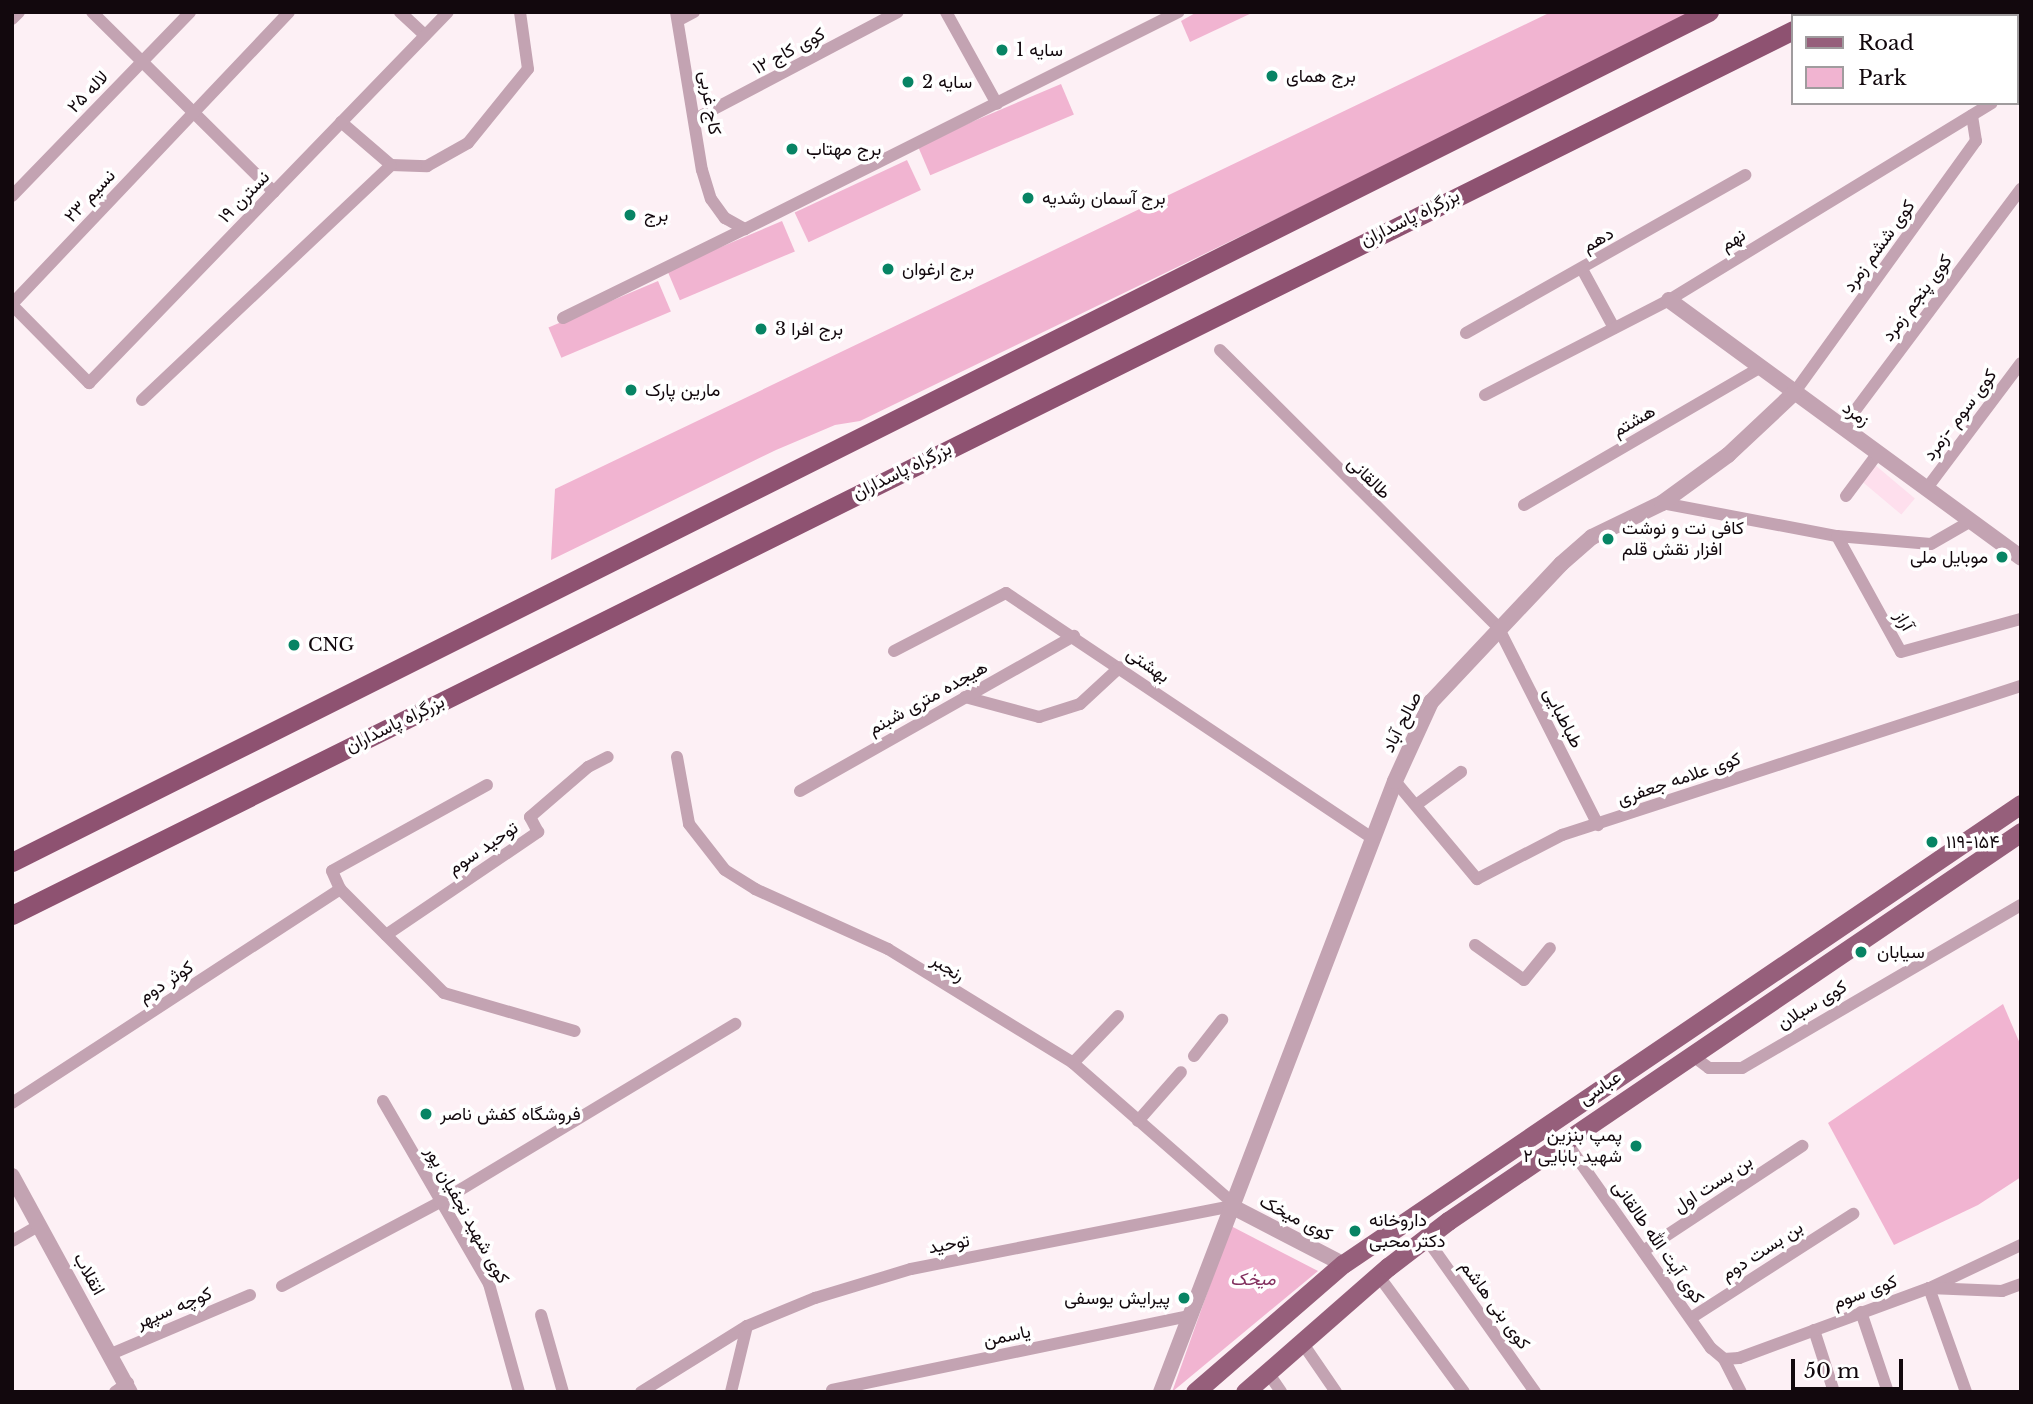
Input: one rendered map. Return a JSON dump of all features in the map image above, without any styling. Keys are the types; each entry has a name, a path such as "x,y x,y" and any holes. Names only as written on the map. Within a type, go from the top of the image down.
{"highway":[{"path":"12,862 1709,12"},
{"name":"بزرگراه پاسداران","path":"12,915 1792,30"}],"main road":[{"name":"عباسى","path":"1195,1392 1343,1264 2021,804"},
{"name":"عباسى","path":"1245,1392 1378,1275 1426,1238 2021,832"},
{"path":"1873,904 1887,924"},
{"path":"1482,1168 1495,1190"}],"street":[{"path":"12,19 19,12"},
{"path":"92,12 274,192"},
{"name":"لاله ۲۵","path":"12,196 190,12"},
{"name":"نسیم ۲۳","path":"12,304 289,12"},
{"path":"400,12 425,35"},
{"name":"نسترن ۱۹","path":"12,304 89,383 448,12"},
{"path":"341,122 391,165 427,166 468,143 527,69 520,12"},
{"path":"677,16 694,12"},
{"name":"کوی کاج ۱۲","path":"695,119 898,12"},
{"path":"946,12 997,104"},
{"path":"563,318 1179,12"},
{"name":"کاج غربی","path":"677,16 711,200 725,218 745,229"},
{"name":"نهم","path":"1485,395 1670,300 1989,105"},
{"name":"کوی ششم زمرد","path":"1794,393 1976,141 1972,115"},
{"path":"142,400 391,165"},
{"name":"دهم","path":"1466,333 1745,175"},
{"name":"کوی پنجم زمرد","path":"1842,428 2021,189"},
{"path":"1582,269 1614,328"},
{"name":"زمرد","path":"1670,300 1842,428 1971,521 2019,552"},
{"name":"طالقانی","path":"1220,350 1498,627"},
{"name":"کوی سوم -زمرد","path":"1927,488 2021,363"},
{"name":"هشتم","path":"1524,505 1761,367"},
{"name":"صالح آباد","path":"1161,1392 1395,780 1431,702 1498,627 1592,537 1662,503 1728,455 1794,393"},
{"path":"1846,496 1878,453"},
{"path":"1662,503 1837,536 1931,544 1971,521"},
{"name":"آراز","path":"1837,536 1901,652 2021,620"},
{"name":"بهشتی","path":"894,651 1006,593 1373,838"},
{"name":"طباطبایی","path":"1498,627 1598,825"},
{"name":"هیجده متری شبنم","path":"800,790 1074,636"},
{"path":"965,697 1039,717 1080,704 1120,667"},
{"name":"کوی علامه جعفری","path":"1395,780 1477,879 1554,839 2021,686"},
{"name":"توحید سوم","path":"386,935 538,832 530,817 588,767 607,757"},
{"name":"رنجبر","path":"677,757 689,824 725,870 755,889 888,949 1073,1063 1231,1204"},
{"path":"1416,805 1461,772"},
{"path":"487,785 332,871 340,889 444,993 575,1031"},
{"name":"کوثر دوم","path":"12,1103 340,889"},
{"name":"کوی سبلان","path":"1693,1056 1709,1068 1742,1068 2021,905"},
{"path":"1475,945 1524,980 1550,948"},
{"path":"1073,1063 1118,1016"},
{"path":"1194,1056 1222,1020"},
{"path":"282,1286 440,1202 735,1024"},
{"path":"1138,1122 1181,1072"},
{"name":"کوی شهید نجفیان پور","path":"383,1101 489,1284 519,1392"},
{"name":"کوی آیت الله طالقانی","path":"1566,1142 1690,1318 1724,1359 1741,1392"},
{"name":"بن بست اول","path":"1643,1251 1802,1146"},
{"name":"انقلاب","path":"12,1176 111,1354 124,1389"},
{"name":"کوی میخک","path":"1231,1204 1343,1264"},
{"name":"توحید","path":"641,1392 747,1326 815,1298 911,1269 1231,1204"},
{"name":"بن بست دوم","path":"1690,1318 1853,1214"},
{"path":"12,1241 40,1225"},
{"name":"کوی بنی هاشم","path":"1426,1238 1535,1392"},
{"path":"1966,1392 1928,1288 2021,1245"},
{"path":"1378,1275 1464,1392"},
{"name":"کوی سوم","path":"1724,1359 1739,1358 1928,1288 2002,1291 2021,1284"},
{"name":"کوچه سپهر","path":"111,1354 250,1296"},
{"path":"1860,1312 1888,1392"},
{"path":"541,1315 563,1392"},
{"name":"یاسمن","path":"832,1390 1189,1316"},
{"path":"731,1392 747,1326"},
{"path":"1814,1330 1834,1392"},
{"path":"1301,1341 1336,1392"},
{"path":"1267,1371 1281,1392"}],"shaded area":[{"path":"1875,465 1915,498 1901,515 1862,481"}],"green space":[{"path":"1197,12 1254,12 1190,42 1181,21"},
{"path":"1551,12 1703,12 860,421 835,425 776,450 551,560 555,489"},
{"path":"1061,84 1074,114 930,175 917,145"},
{"path":"907,160 921,190 809,242 795,212"},
{"path":"782,221 795,251 680,300 667,270"},
{"path":"658,281 671,311 561,358 548,327"},
{"path":"2003,1004 2021,1046 2021,1177 1978,1205 1894,1245 1828,1123"},
{"name":"میخک","path":"1231,1226 1318,1271 1172,1392"}],"place":[{"name":"سایه 1","path":"1002,50"},
{"name":"برج همای","path":"1272,76"},
{"name":"سایه 2","path":"908,82"},
{"name":"برج مهتاب","path":"792,149"},
{"name":"برج آسمان رشدیه","path":"1028,198"},
{"name":"برج","path":"630,215"},
{"name":"برج ارغوان","path":"888,269"},
{"name":"برج افرا 3","path":"761,329"},
{"name":"مارین پارک","path":"631,390"},
{"name":"کافی نت و نوشت افزار نقش قلم","path":"1608,539"},
{"name":"موبایل ملی","path":"2002,557"},
{"name":"CNG","path":"294,645"},
{"name":"۱۱۹-۱۵۴","path":"1932,842"},
{"name":"سیابان","path":"1861,952"},
{"name":"فروشگاه کفش ناصر","path":"426,1114"},
{"name":"پمپ بنزین شهید بابایی ۲","path":"1636,1146"},
{"name":"داروخانه دکتر محبی","path":"1355,1231"},
{"name":"پیرایش یوسفی","path":"1184,1298"}]}
